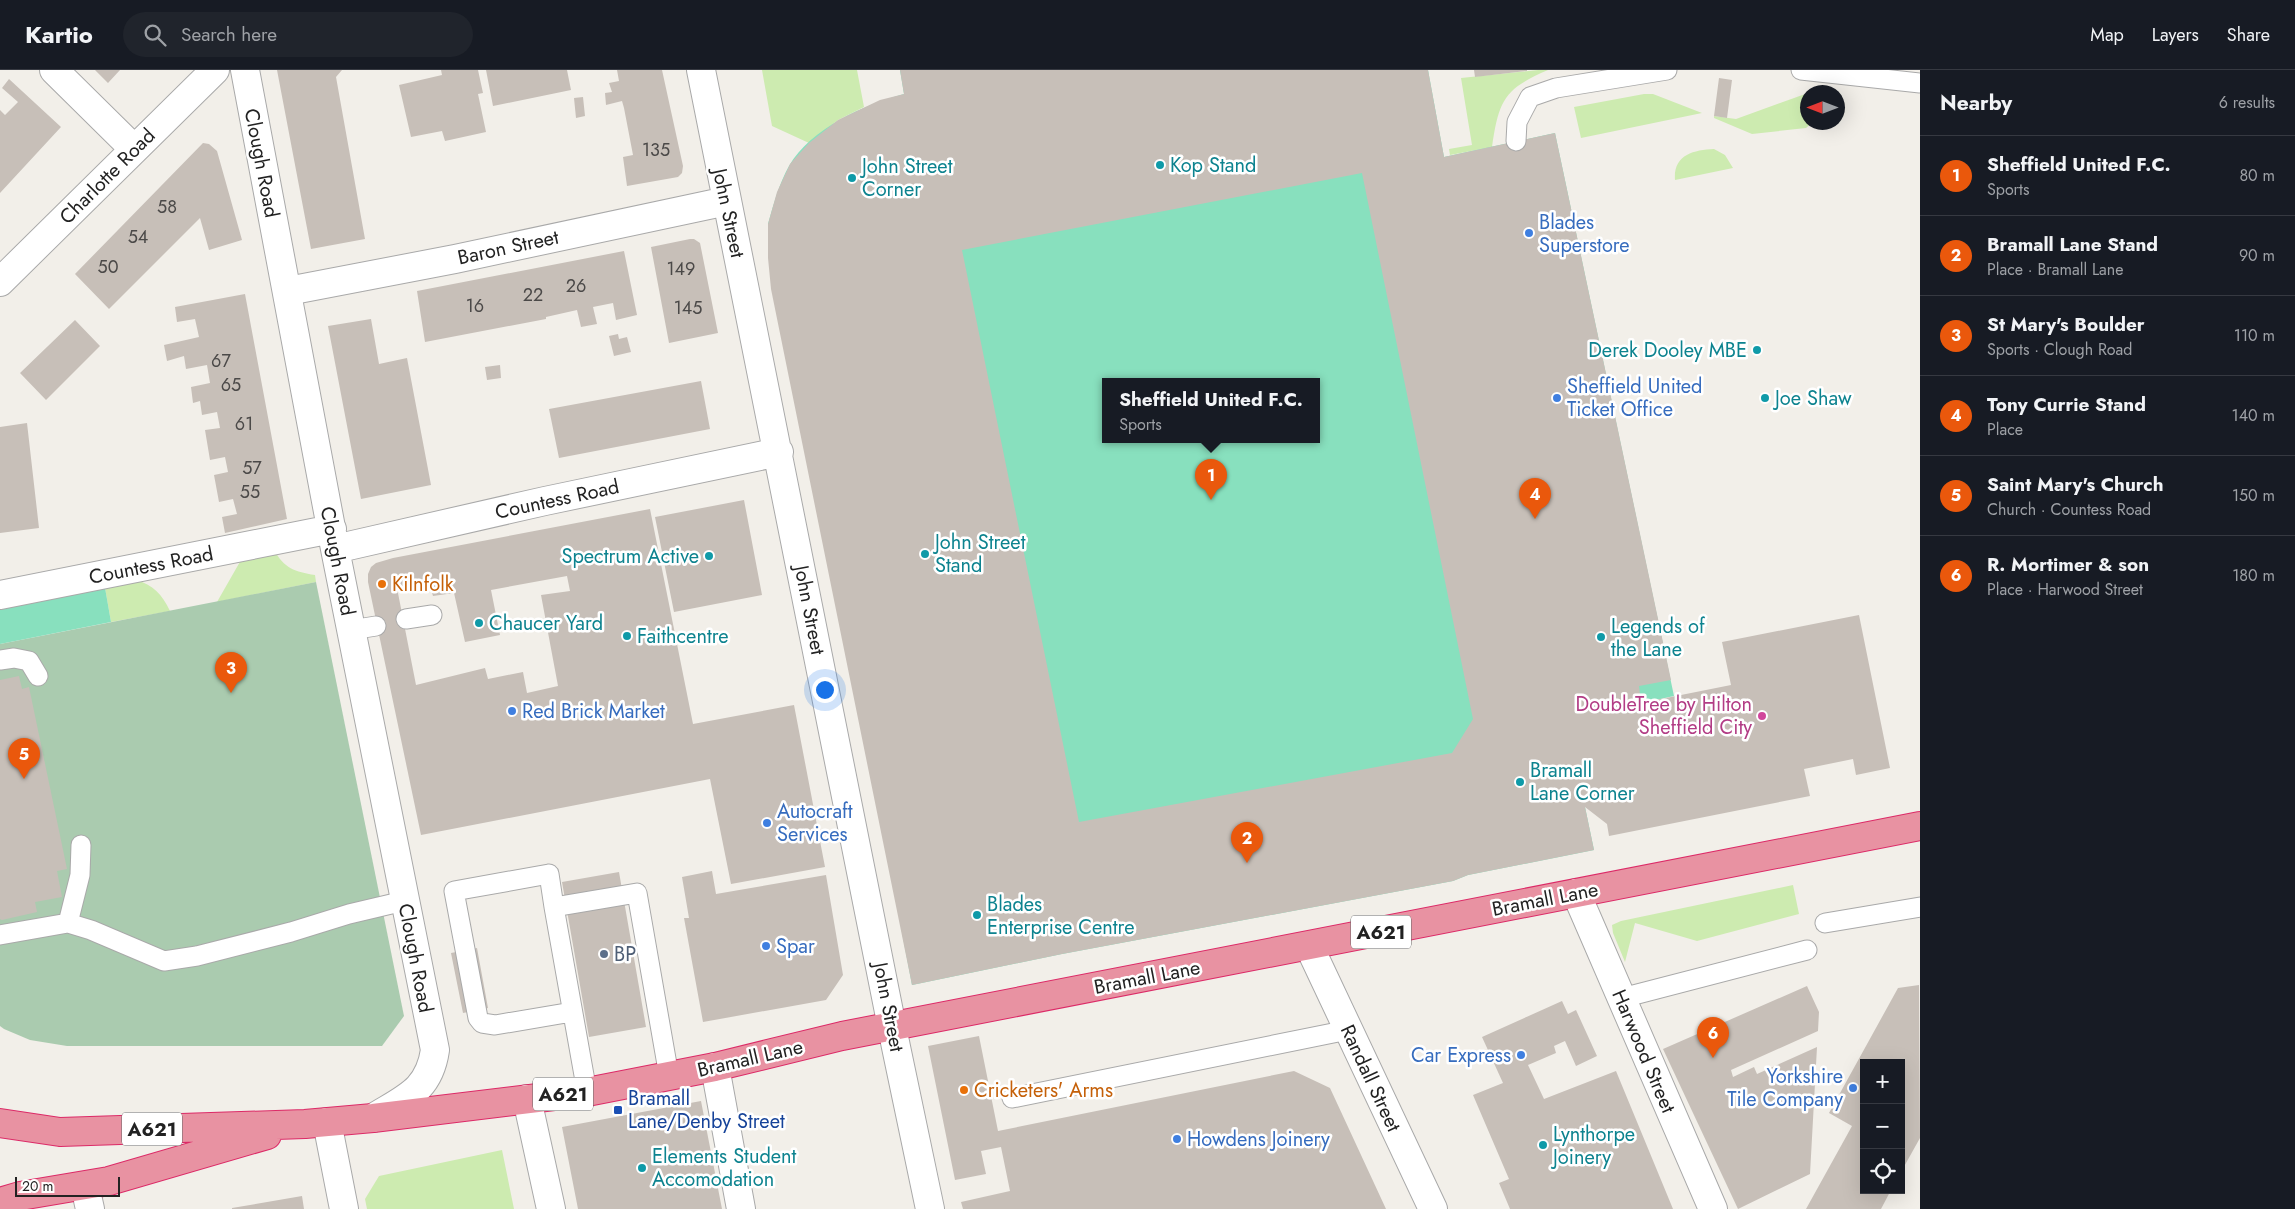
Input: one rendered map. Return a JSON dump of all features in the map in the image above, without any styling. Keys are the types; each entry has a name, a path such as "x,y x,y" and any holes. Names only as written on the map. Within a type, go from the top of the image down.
{"highway":[{"name":"Bramall Lane","path":"0,1123 60,1132 316,1123 373,1118 587,1092 715,1067 842,1036 892,1026 1920,826"},
{"name":"Bramall Lane","path":"0,1202 20,1196 109,1182 316,1123"}],"street":[{"path":"54,70 134,149"},
{"name":"Charlotte Road","path":"0,282 215,70"},
{"name":"Clough Road","path":"244,70 288,291 333,539 364,628 404,901 435,1050"},
{"name":"John Street","path":"701,70 930,1209"},
{"name":"Baron Street","path":"288,291 455,259 727,200"},
{"name":"Countess Road","path":"0,595 545,501 779,452"},
{"name":"Harwood Street","path":"1576,893 1713,1209"},
{"name":"Randall Street","path":"1309,946 1433,1209"},
{"name":"Bramall Lane","path":"373,1118 408,1096 424,1083 432,1066 435,1050"},
{"path":"715,1067 741,1209"},
{"path":"527,1099 551,1209"},
{"path":"316,1123 344,1209"}],"lane":[{"path":"1516,141 1517,122 1530,97 1556,88 1667,70"},
{"path":"1801,70 1920,83"},
{"path":"406,619 432,615"},
{"path":"0,660 14,658 29,661 38,676"},
{"path":"68,923 80,875 81,845"},
{"path":"572,1012 495,1025 482,1023 478,1018 454,891 549,874 587,1092"},
{"path":"554,907 637,893 669,1076"},
{"path":"0,935 68,923 91,930 164,961 197,956 291,932 349,914 404,901"},
{"path":"1825,923 1920,907"},
{"path":"1622,998 1807,950"},
{"path":"1012,1098 1348,1030"}],"green space":[{"path":"762,70 857,70 864,107 838,120 809,143 772,126"},
{"path":"900,70 1428,70 1444,157 1555,133 1674,696 1642,703 1585,807 1594,850 1468,875 1453,881 1062,954 912,985 768,224 785,173 799,152 825,129 840,120 904,94"},
{"path":"1548,70 1522,83 1506,98 1501,107 1492,147 1450,155 1449,149 1472,145 1461,78"},
{"path":"1653,94 1702,113 1581,138 1574,107"},
{"path":"1800,96 1800,129 1752,134 1714,118 1714,116 1736,119"},
{"path":"1714,149 1725,155 1733,168 1675,180 1677,165 1681,159 1692,153"},
{"path":"274,550 286,565 315,575 316,582 217,602 241,560"},
{"path":"136,580 156,591 170,611 111,622 104,582"},
{"path":"104,582 111,622 0,644 0,602"},
{"path":"316,582 404,1016 382,1046 67,1046 30,1040 4,1029 0,1026 0,644"},
{"path":"1793,885 1799,914 1697,941 1635,923 1625,962 1613,933 1612,925 1621,921"},
{"path":"502,1150 514,1209 367,1209 365,1199 379,1176"}],"building":[{"path":"95,70 120,70 108,83"},
{"path":"277,70 342,70 336,77 365,239 311,249"},
{"path":"441,70 478,70 483,93 478,94 486,132 445,141 442,131 411,137 399,85 442,75"},
{"path":"486,70 567,70 571,90 493,106"},
{"path":"617,70 662,70 683,166 682,173 678,177 627,186 623,157 633,155 624,108 622,101 606,105 605,93 612,92 609,83 619,81"},
{"path":"900,70 1428,70 1444,157 1555,133 1671,680 1639,686 1641,703 1731,685 1722,642 1859,615 1890,768 1856,775 1853,759 1804,769 1810,796 1609,836 1607,824 1585,807 1594,850 1468,875 1453,881 1062,954 912,985 771,289 768,258 768,224 777,192 790,164 809,143 838,120 880,100 904,94","holes":["1362,173 1473,719 1452,753 1079,822 962,250"]},
{"path":"1474,70 1527,70 1527,71 1475,77"},
{"path":"1719,78 1732,80 1727,118 1714,116"},
{"path":"9,79 61,127 0,193 0,110 5,115 18,102 2,88"},
{"path":"583,97 585,116 576,118 574,98"},
{"path":"203,143 209,144 217,151 242,240 209,250 200,218 109,309 75,274"},
{"path":"690,239 700,243 718,333 669,343 651,247"},
{"path":"624,251 637,315 616,320 613,303 593,307 597,324 581,327 577,310 546,317 546,319 425,342 417,291"},
{"path":"245,294 287,519 225,533 222,517 237,514 233,499 219,502 214,475 228,472 225,457 210,460 205,430 220,428 217,412 202,415 200,401 193,403 191,387 210,383 207,365 186,369 184,356 167,361 164,345 199,337 195,319 177,322 175,307"},
{"path":"371,319 379,364 407,358 431,485 361,499 328,326"},
{"path":"75,320 100,346 46,400 20,373"},
{"path":"618,334 619,339 627,337 631,352 614,356 609,336"},
{"path":"500,365 501,378 487,380 485,367"},
{"path":"701,381 710,429 559,458 549,409"},
{"path":"27,423 39,528 0,533 0,427"},
{"name":"Spectrum Active","path":"744,500 762,595 674,612 655,517"},
{"path":"650,509 693,724 794,705 825,867 731,884 710,779 421,835 368,582 368,574 371,567 376,563 393,558","holes":["567,576 570,591 541,595 558,686 527,693 523,672 488,679 485,668 416,685 397,588 428,580 433,596 454,593 465,642 500,635 491,590"]},
{"path":"19,676 22,689 29,687 67,869 57,871 62,897 35,902 37,912 2,920 0,919 0,680"},
{"name":"Spar","path":"712,871 716,894 826,875 843,975 826,1000 703,1022 684,918 689,918 682,877"},
{"name":"BP","path":"619,872 646,1027 589,1037 562,882"},
{"path":"477,948 488,1008 463,1013 451,953"},
{"name":"Yorkshire Tile Company","path":"1919,985 1920,1138 1905,1165 1905,1059 1860,1059 1860,1194 1889,1194 1881,1209 1806,1209 1852,1126 1829,1113 1898,988"},
{"path":"1807,986 1819,1012 1818,1031 1731,1070 1733,1077 1754,1067 1757,1074 1817,1047 1810,1174 1738,1209 1663,1049"},
{"path":"1562,1001 1568,1014 1576,1010 1597,1056 1576,1066 1565,1041 1554,1046 1556,1053 1528,1065 1544,1099 1616,1071 1673,1209 1510,1209 1499,1183 1509,1179 1473,1095 1503,1083 1482,1037"},
{"name":"Howdens Joinery","path":"979,1036 998,1131 1294,1071 1330,1088 1386,1209 963,1209 961,1202 1010,1191 1001,1147 981,1151 986,1174 955,1180 928,1046"},
{"name":"Elements Student Accomodation","path":"701,1101 722,1209 578,1209 562,1127"},
{"path":"302,1196 304,1209 232,1209 232,1208"}],"place":[{"name":"Kop Stand","path":"1160,165"},
{"name":"John Street Corner","path":"852,178"},
{"name":"Blades Superstore","path":"1529,233"},
{"name":"Derek Dooley MBE","path":"1757,350"},
{"name":"Sheffield United Ticket Office","path":"1557,398"},
{"name":"Joe Shaw","path":"1765,398"},
{"name":"Sheffield United F.C.","path":"1211,500"},
{"name":"Tony Currie Stand","path":"1535,519"},
{"name":"John Street Stand","path":"925,554"},
{"name":"Spectrum Active","path":"709,556"},
{"name":"Kilnfolk","path":"382,584"},
{"name":"Chaucer Yard","path":"479,623"},
{"name":"Faithcentre","path":"627,636"},
{"name":"Legends of the Lane","path":"1601,637"},
{"name":"St Mary's Boulder","path":"231,693"},
{"name":"Red Brick Market","path":"512,711"},
{"name":"DoubleTree by Hilton Sheffield City","path":"1762,716"},
{"name":"Saint Mary's Church","path":"24,779"},
{"name":"Bramall Lane Corner","path":"1520,782"},
{"name":"Autocraft Services","path":"767,823"},
{"name":"Bramall Lane Stand","path":"1247,863"},
{"name":"Blades Enterprise Centre","path":"977,915"},
{"name":"Spar","path":"766,946"},
{"name":"BP","path":"604,954"},
{"name":"Car Express","path":"1521,1055"},
{"name":"R. Mortimer & son","path":"1713,1058"},
{"name":"Yorkshire Tile Company","path":"1853,1088"},
{"name":"Cricketers' Arms","path":"964,1090"},
{"name":"Bramall Lane/Denby Street","path":"618,1110"},
{"name":"Howdens Joinery","path":"1177,1139"},
{"name":"Lynthorpe Joinery","path":"1543,1145"},
{"name":"Elements Student Accomodation","path":"642,1168"}]}
